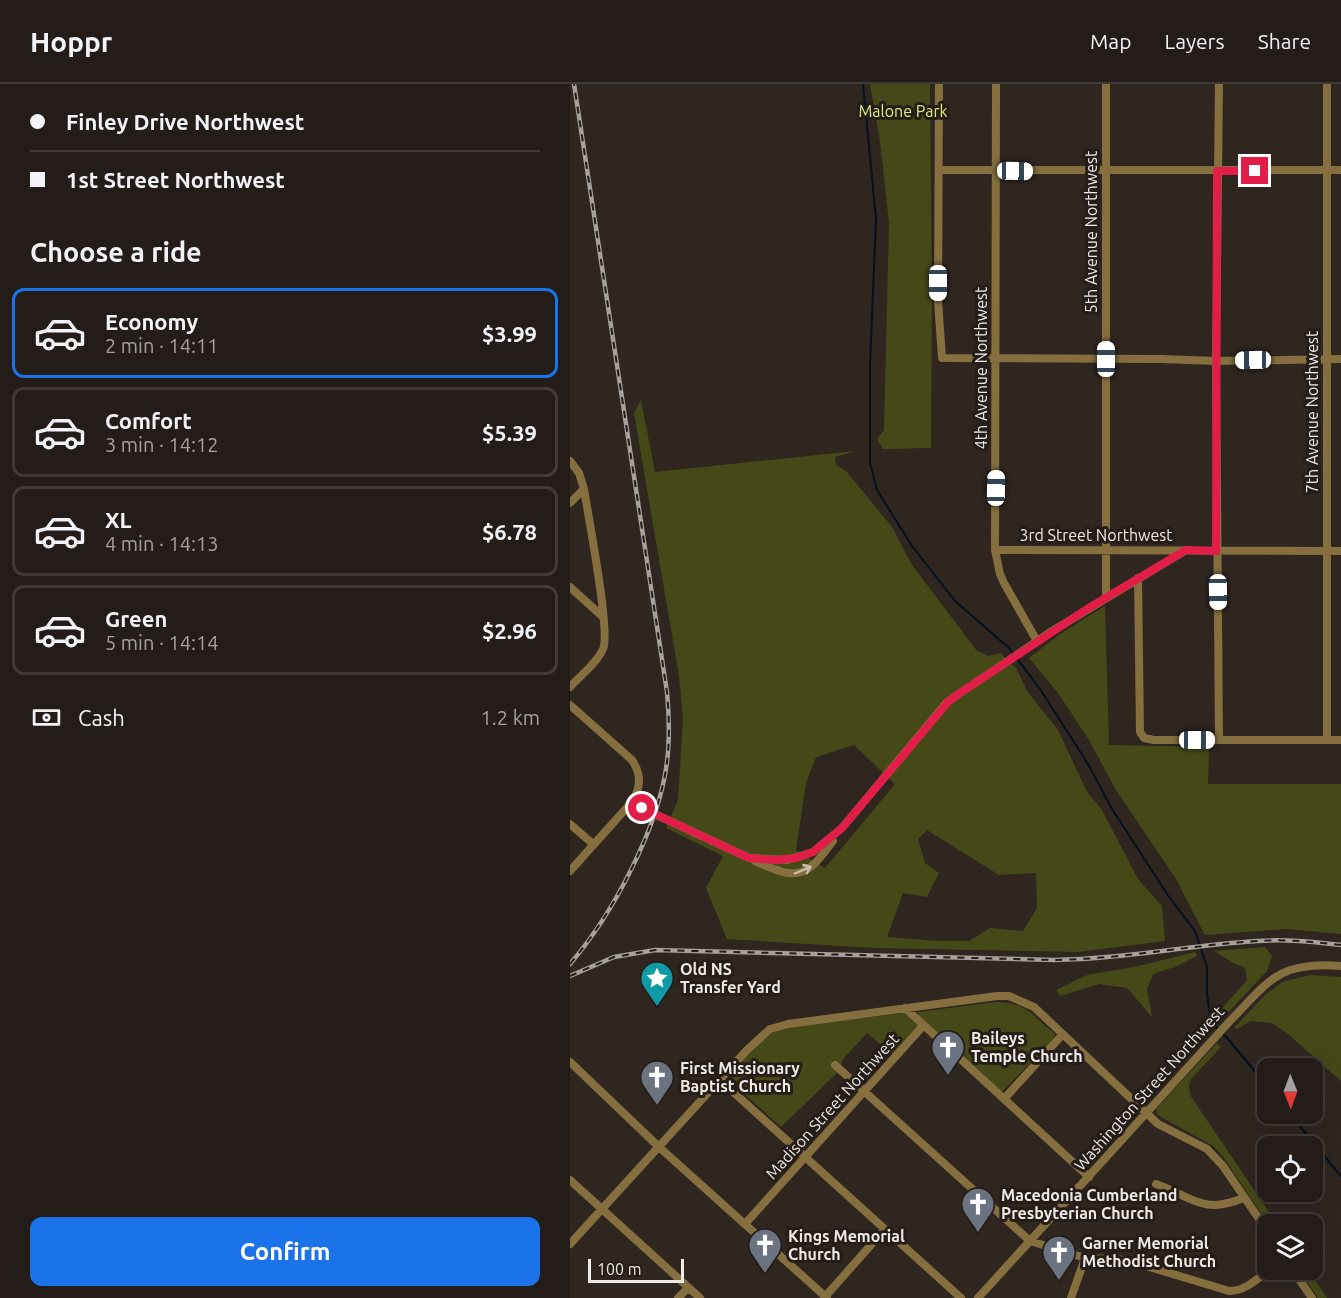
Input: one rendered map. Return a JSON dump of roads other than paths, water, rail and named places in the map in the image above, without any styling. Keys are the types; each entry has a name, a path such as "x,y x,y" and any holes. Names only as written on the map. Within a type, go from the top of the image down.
{"street":[{"path":"939,84 938,302 942,358 1216,361 1341,359"},
{"name":"4th Avenue Northwest","path":"996,84 995,550 1004,583 1037,641"},
{"name":"5th Avenue Northwest","path":"1106,84 1106,597"},
{"path":"1219,84 1216,361 1219,740"},
{"name":"7th Avenue Northwest","path":"1327,84 1327,740"},
{"path":"939,171 1341,170"},
{"path":"570,461 579,473 584,489 604,618 604,648 570,687"},
{"path":"570,503 584,489"},
{"name":"3rd Street Northwest","path":"995,550 1341,551"},
{"path":"631,803 780,871 795,874 809,870 948,702 1037,641 1186,550"},
{"path":"1138,579 1141,735 1149,740 1341,740"},
{"path":"570,587 604,618"},
{"path":"570,705 632,760 639,774 636,795 631,803 570,871"},
{"path":"570,824 593,844"},
{"path":"749,858 775,860 796,858 813,852 842,828"},
{"name":"Washington Street Northwest","path":"978,1298 1229,1022 1272,978 1285,971 1313,965 1341,966"},
{"path":"570,1244 720,1080 764,1034 777,1026 987,996 1009,996 1034,1007 1165,1128 1194,1140 1207,1149 1223,1166 1257,1216"},
{"path":"905,1008 1089,1176"},
{"name":"Madison Street Northwest","path":"745,1224 923,1026"},
{"path":"1004,1099 1062,1035"},
{"path":"570,1062 659,1147 825,1297 885,1229"},
{"path":"836,1065 1030,1241 1085,1258 1133,1262 1238,1294 1257,1279"},
{"path":"720,1080 961,1298"},
{"path":"570,1180 700,1298"},
{"path":"1156,1184 1202,1204 1216,1206 1244,1198"},
{"path":"1071,1298 1085,1258"},
{"path":"1300,1280 1312,1298"},
{"path":"678,1298 688,1288"}],"waterway":[{"path":"863,84 876,219 870,365 870,463 877,490 912,546 955,601 1009,648 1040,689 1088,764 1112,809 1169,897 1195,931 1207,967 1207,994 1211,1022 1257,1074"},
{"path":"1298,1124 1341,1176"}],"railway":[{"path":"570,964 602,920 632,869 655,814 667,762 669,735 667,692 574,84"},
{"path":"570,976 614,957 655,950 1054,960 1258,941 1341,945"}],"place":[{"name":"Old NS Transfer Yard","path":"657,1007"},
{"name":"Baileys Temple Church","path":"948,1076"},
{"name":"First Missionary Baptist Church","path":"657,1106"},
{"name":"Macedonia Cumberland Presbyterian Church","path":"978,1233"},
{"name":"Kings Memorial Church","path":"765,1274"},
{"name":"Garner Memorial Methodist Church","path":"1059,1281"}],"park label":[{"name":"Malone Park","path":"903,111"}]}
